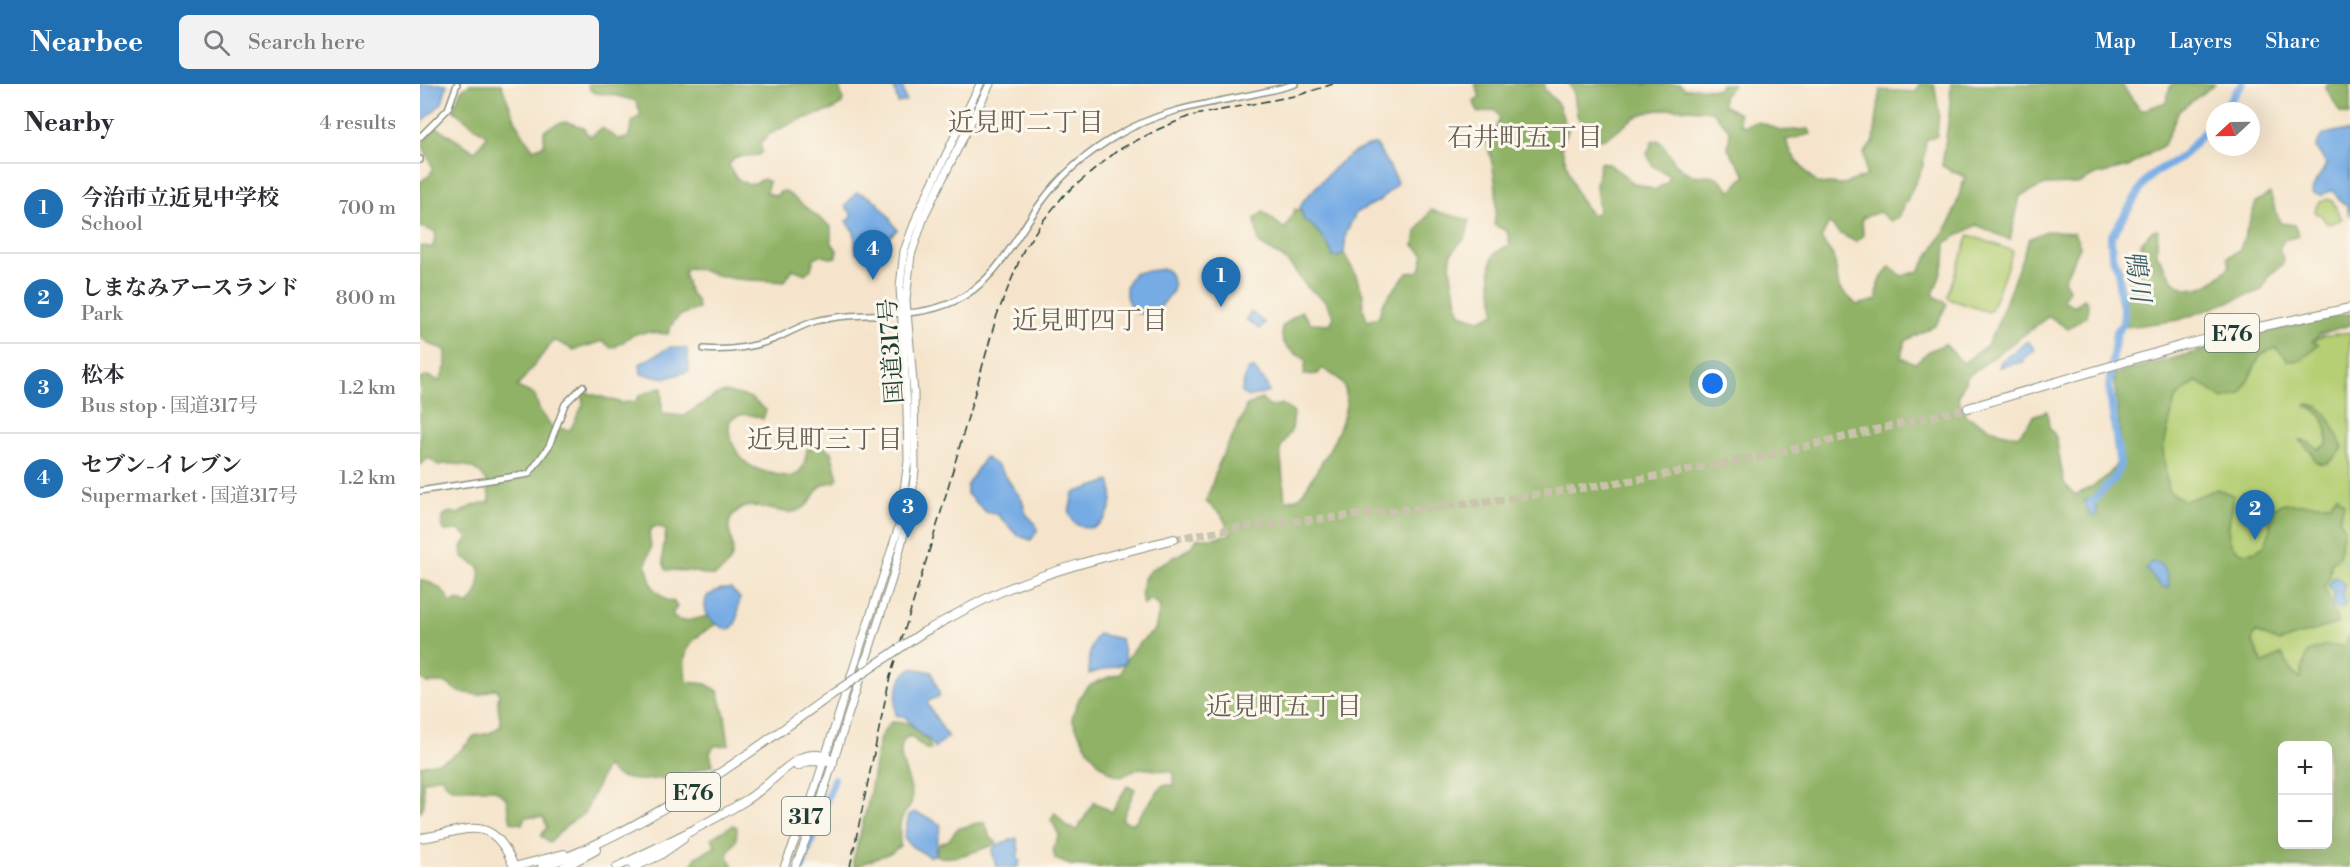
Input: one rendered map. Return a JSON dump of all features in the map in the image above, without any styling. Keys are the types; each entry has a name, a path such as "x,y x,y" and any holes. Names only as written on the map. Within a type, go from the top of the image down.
{"highway":[{"name":"国道317号","path":"795,867 818,809 828,760 859,651 884,580 903,508 908,461 908,431 904,314 900,276 907,241 980,84"},
{"name":"国道317号","path":"904,314 907,274 920,224 990,84"},
{"name":"E76","path":"1968,408 2116,364 2244,330 2350,308"},
{"name":"E76","path":"542,867 598,844 668,808 922,633 974,605 1027,582 1092,561 1174,539"},
{"path":"617,867 685,834 747,799 801,758 811,755 828,760"},
{"name":"国道317号","path":"784,867 828,760"},
{"path":"634,867 660,855 750,801 799,765 810,761 828,760"},
{"path":"564,867 668,808"},
{"path":"420,840 477,833 494,841 511,865 567,852 651,817"}],"street":[{"path":"420,136 448,109 457,84"},
{"path":"704,349 728,351 756,345 817,321 904,314 952,303 982,283 996,270 1029,219 1056,184 1094,150 1117,135 1142,122 1179,109 1273,91 1295,84"},
{"path":"420,491 529,474 549,446 564,404 583,386"}],"green space":[{"path":"470,84 501,84 518,126 533,149 544,145 544,131 563,122 584,128 591,136 602,128 618,139 628,138 633,121 641,115 636,101 595,93 590,90 588,84 844,84 839,87 843,99 842,104 832,110 796,121 768,135 760,143 762,152 758,155 735,157 729,165 735,176 742,182 751,184 764,179 769,182 766,192 776,196 785,191 831,227 831,242 837,250 836,257 820,255 814,258 811,269 805,274 793,269 784,282 732,278 688,268 684,272 689,291 697,301 698,309 675,320 668,334 642,333 632,335 611,348 603,341 574,350 554,340 517,387 535,395 539,409 552,427 570,430 583,405 582,394 585,392 622,403 636,401 640,395 662,387 662,414 684,416 718,394 726,392 749,397 766,410 763,419 742,415 730,420 729,426 732,442 745,462 763,471 793,476 801,469 807,449 821,444 831,452 838,478 835,482 821,486 808,504 797,511 749,506 735,513 730,520 729,528 733,550 731,558 726,567 714,576 689,571 666,570 663,555 666,530 653,527 649,533 651,548 646,564 654,589 666,600 673,601 677,607 673,612 673,617 686,621 711,616 724,619 691,643 687,650 685,669 687,682 706,684 718,691 725,716 729,745 714,746 710,753 713,765 665,778 627,779 615,774 606,766 585,813 567,825 549,843 541,836 547,827 543,817 525,817 522,824 511,822 506,798 494,789 453,789 441,776 423,782 424,805 420,813 420,766 450,757 461,750 474,736 490,733 501,726 499,694 496,688 479,695 459,692 446,683 427,683 420,678 420,580 438,587 445,593 450,603 459,600 468,605 479,583 480,568 462,556 461,549 468,537 459,530 445,531 441,525 444,515 450,512 458,514 472,506 490,502 486,482 478,471 458,464 438,465 429,458 420,465 420,379 428,376 440,381 446,366 446,350 420,337 420,246 433,247 436,232 420,227 420,182 430,175 433,168 422,144 436,127 475,152 487,136 454,111 460,92"},
{"path":"1475,84 1545,84 1544,89 1558,104 1568,131 1561,146 1573,184 1586,209 1593,215 1599,211 1596,186 1600,162 1609,164 1634,183 1655,190 1668,182 1669,175 1653,166 1647,154 1652,142 1658,140 1673,160 1686,172 1718,178 1731,191 1746,175 1728,149 1730,131 1712,111 1682,108 1653,111 1634,118 1609,136 1590,140 1577,115 1574,93 1569,84 1679,84 1685,89 1719,89 1721,84 1733,84 1723,97 1723,105 1739,114 1739,123 1744,126 1759,122 1783,131 1809,129 1811,134 1786,140 1791,152 1817,183 1841,185 1866,176 1864,153 1874,141 1880,90 1916,92 1919,84 1934,84 1939,112 1937,136 1926,140 1923,166 1899,217 1891,221 1879,212 1862,218 1863,235 1856,242 1839,233 1829,223 1821,239 1834,257 1839,288 1857,305 1877,300 1878,283 1890,266 1902,276 1919,271 1951,221 1965,177 1942,166 1951,84 2121,84 2141,111 2166,102 2171,84 2215,84 2179,111 2164,145 2128,167 2095,175 2078,184 2045,185 2020,196 2010,240 1977,225 1946,242 1945,261 1933,295 1947,304 1936,325 1905,341 1901,358 1915,363 1929,351 1945,344 1963,363 1987,345 1998,323 2029,239 2046,231 2074,233 2080,246 2064,280 2069,289 2063,300 2074,306 2084,299 2088,303 2087,315 2068,329 2049,316 1967,377 1958,398 1966,416 1996,431 2018,436 2035,415 2047,411 2049,427 2056,437 2064,483 2075,495 2106,477 2118,459 2120,436 2115,374 2280,329 2350,313 2350,325 2320,334 2312,342 2318,344 2302,360 2289,361 2276,348 2261,354 2241,394 2223,399 2197,381 2175,399 2163,450 2168,491 2185,501 2217,489 2233,495 2228,527 2229,537 2235,548 2246,553 2258,550 2267,540 2272,508 2281,504 2330,504 2337,495 2344,504 2339,519 2344,527 2339,557 2331,563 2330,577 2324,586 2338,623 2279,642 2256,632 2252,640 2263,664 2282,654 2292,672 2300,678 2307,653 2323,646 2344,646 2350,634 2350,867 1097,867 1070,865 1055,859 1053,848 1059,835 1051,819 1055,813 1067,827 1077,830 1094,802 1112,812 1127,786 1135,789 1122,820 1133,824 1163,785 1175,785 1172,772 1140,768 1121,777 1104,768 1091,754 1072,719 1083,692 1100,680 1120,674 1134,649 1155,630 1160,607 1151,599 1143,605 1141,589 1144,578 1151,570 1190,547 1198,538 1231,534 1221,514 1206,502 1220,460 1246,406 1261,399 1270,407 1282,404 1294,413 1292,429 1280,449 1285,501 1300,497 1334,440 1346,408 1346,393 1341,381 1322,368 1318,374 1304,375 1306,360 1284,344 1282,334 1282,327 1301,311 1311,323 1330,324 1334,317 1325,301 1307,287 1283,258 1259,243 1255,219 1263,212 1285,229 1295,209 1305,211 1340,247 1355,273 1363,295 1363,307 1367,321 1379,317 1382,304 1407,273 1420,271 1424,255 1414,245 1417,231 1431,210 1469,220 1465,237 1455,248 1450,259 1451,275 1460,314 1480,320 1495,313 1492,260 1495,254 1510,244 1507,231 1494,225 1495,182 1486,139 1495,131 1500,117 1495,110 1478,113 1474,102 1480,97"},
{"path":"2327,84 2350,84 2350,115 2340,112 2326,88"},
{"path":"2270,193 2280,223 2294,225 2299,236 2284,240 2279,249 2284,260 2281,266 2268,276 2262,290 2179,320 2127,327 2125,290 2133,290 2129,279 2142,242 2153,230 2158,230 2157,254 2173,280 2190,289 2198,288 2215,280 2230,266 2227,257 2240,250 2256,202"},
{"path":"2328,199 2332,201 2342,219 2331,224 2326,223 2315,210 2318,203"},
{"path":"1969,235 2013,251 1991,310 1988,312 1949,299 1947,296"},
{"path":"2350,332 2350,799 2332,756 2332,741 2280,741 2129,432 2194,357 2311,343 2322,336"},
{"path":"2307,404 2315,405 2326,414 2343,448 2334,458 2324,464 2315,461 2312,453 2300,441 2308,442 2318,449 2327,445 2324,421 2317,411 2306,406"},
{"path":"891,722 908,723 928,741 931,749 926,749 910,736 904,739 901,747 902,762 912,798 901,821 900,846 892,852 855,867 853,861 868,803 880,737"},
{"path":"985,823 990,837 996,842 993,845 956,857 935,855 939,844 949,840 957,829"},
{"path":"733,825 737,827 736,841 727,854 733,867 691,867 696,857 715,847 712,837"}],"water":[{"path":"420,84 447,84 442,103 420,124"},
{"path":"902,85 906,101 898,103 894,87"},
{"path":"2339,131 2350,132 2350,216 2346,204 2341,202 2334,191 2321,196 2312,193 2326,163 2316,148 2317,143 2324,135"},
{"path":"1376,145 1396,178 1397,184 1379,201 1356,213 1346,233 1344,253 1333,257 1321,236 1304,220 1300,208 1303,201 1343,161"},
{"path":"857,192 877,202 897,230 864,256 856,252 854,232 846,221 851,218 851,213 845,206"},
{"path":"1167,270 1172,278 1173,291 1151,319 1146,314 1136,313 1126,298 1127,283 1130,278 1134,273"},
{"path":"1251,312 1265,323 1260,329 1246,319"},
{"path":"2028,341 2035,350 2024,359 2024,362 1999,367 2001,361"},
{"path":"670,347 687,349 689,371 667,378 641,374 640,364"},
{"path":"1253,368 1266,383 1269,392 1248,397 1241,393 1247,370"},
{"path":"985,457 999,467 1022,500 1026,514 1036,524 1037,531 1031,540 1017,535 997,514 986,512 967,494 967,485"},
{"path":"1110,481 1112,500 1110,509 1100,524 1084,527 1074,523 1069,513 1073,493"},
{"path":"2084,500 2091,500 2095,503 2097,515 2094,517 2089,514"},
{"path":"2152,562 2163,567 2169,588 2162,587 2146,569"},
{"path":"2335,576 2345,584 2342,594 2345,603 2343,608 2337,609 2333,602 2334,593 2328,586"},
{"path":"721,589 731,589 740,598 735,624 728,630 712,621 705,608 707,596"},
{"path":"1098,634 1121,639 1126,663 1089,674 1091,648"},
{"path":"912,668 932,672 940,696 928,701 928,705 948,737 935,748 927,737 922,736 904,716 896,716 895,703 900,682 907,671"},
{"path":"914,812 941,825 934,855 930,857 911,846 904,837 909,815"},
{"path":"1017,838 1019,851 1017,857 1020,861 1018,867 996,867 992,851 996,845"}],"waterway":[{"name":"鴨川","path":"2229,102 2242,84"},
{"name":"鴨川","path":"2092,503 2115,477 2120,466 2109,387 2116,333 2123,324 2124,312 2119,288 2119,270 2112,257 2111,237 2145,182 2154,173 2187,152 2206,130"},
{"path":"2342,561 2350,563"},
{"path":"802,867 834,779"}],"tunnel":[{"path":"1174,539 1242,527 1501,500 1636,480 1773,454 1968,408"}],"railway":[{"path":"850,867 890,677 939,519 997,315 1024,249 1064,195 1118,150 1190,116 1299,95 1333,84"}],"place":[{"name":"セブン-イレブン","path":"873,280"},
{"name":"今治市立近見中学校","path":"1221,307"},
{"name":"松本","path":"908,538"},
{"name":"しまなみアースランド","path":"2255,540"}],"district":[{"name":"近見町二丁目","path":"1026,122"},
{"name":"石井町五丁目","path":"1525,137"},
{"name":"近見町四丁目","path":"1090,320"},
{"name":"近見町三丁目","path":"825,439"},
{"name":"近見町五丁目","path":"1284,706"}]}
